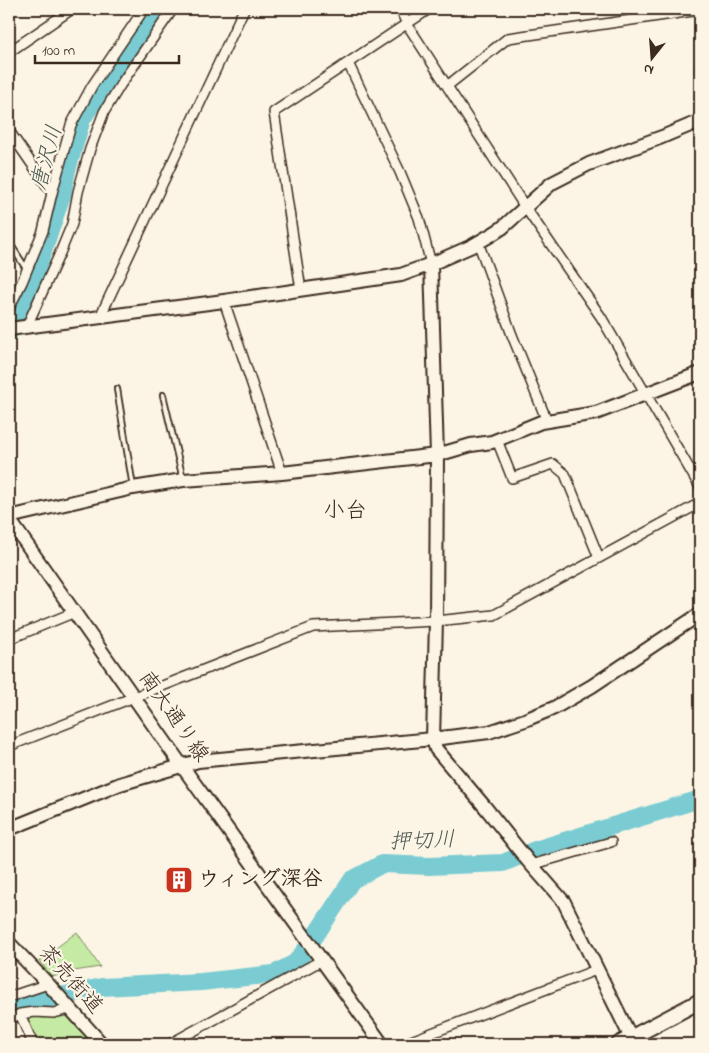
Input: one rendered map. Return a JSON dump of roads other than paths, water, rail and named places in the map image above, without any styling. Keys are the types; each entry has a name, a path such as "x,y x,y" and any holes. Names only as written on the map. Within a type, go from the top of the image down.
{"main road":[{"path":"628,1042 700,1000"}],"street":[{"path":"9,52 72,9"},
{"path":"9,308 43,231 71,125 92,86 144,9"},
{"path":"18,328 60,253 72,224 78,192 90,148 104,112 173,9"},
{"path":"100,317 244,9"},
{"path":"400,9 407,24 525,207 601,317 700,487"},
{"path":"301,290 274,112 429,9"},
{"path":"447,86 508,38 699,10 700,21"},
{"path":"348,63 404,181 419,218 431,264 437,455 433,739 436,749 564,902 628,1042"},
{"path":"18,328 401,275 472,246 502,228 552,183 589,164 700,121"},
{"path":"9,131 52,193"},
{"path":"478,242 512,336 547,421"},
{"path":"224,301 282,473"},
{"path":"9,518 133,488 183,480 282,473 437,455 497,440 541,422 596,413 700,373"},
{"path":"497,440 512,478 553,464 565,474 599,558"},
{"path":"9,746 135,698 313,626 436,621 494,615 700,504"},
{"name":"南大通り線","path":"9,518 182,766 319,956"},
{"path":"9,639 75,612"},
{"path":"9,829 120,784 198,761 489,732 554,708 592,686 700,614"},
{"path":"530,863 611,842"},
{"name":"茶売街道","path":"9,943 102,1044"},
{"path":"170,1044 319,956 382,1044"},
{"path":"403,1044 596,970"},
{"path":"9,997 50,986"},
{"path":"9,1019 20,1014 34,1012 54,1013 68,1007"},
{"path":"20,1014 33,1044"}],"lane":[{"path":"9,242 27,270"},
{"path":"118,389 133,488"},
{"path":"163,394 183,480"}],"waterway":[{"name":"唐沢川","path":"9,333 19,316 32,284 62,195 67,170 82,119 157,9"},
{"name":"押切川","path":"9,1009 19,1005 102,987 201,982 274,974 295,963 352,880 382,864 429,866 503,863 535,850 700,799"}],"place":[{"name":"ウィング深谷","path":"179,880"}],"district":[{"name":"小台","path":"345,512"}]}
